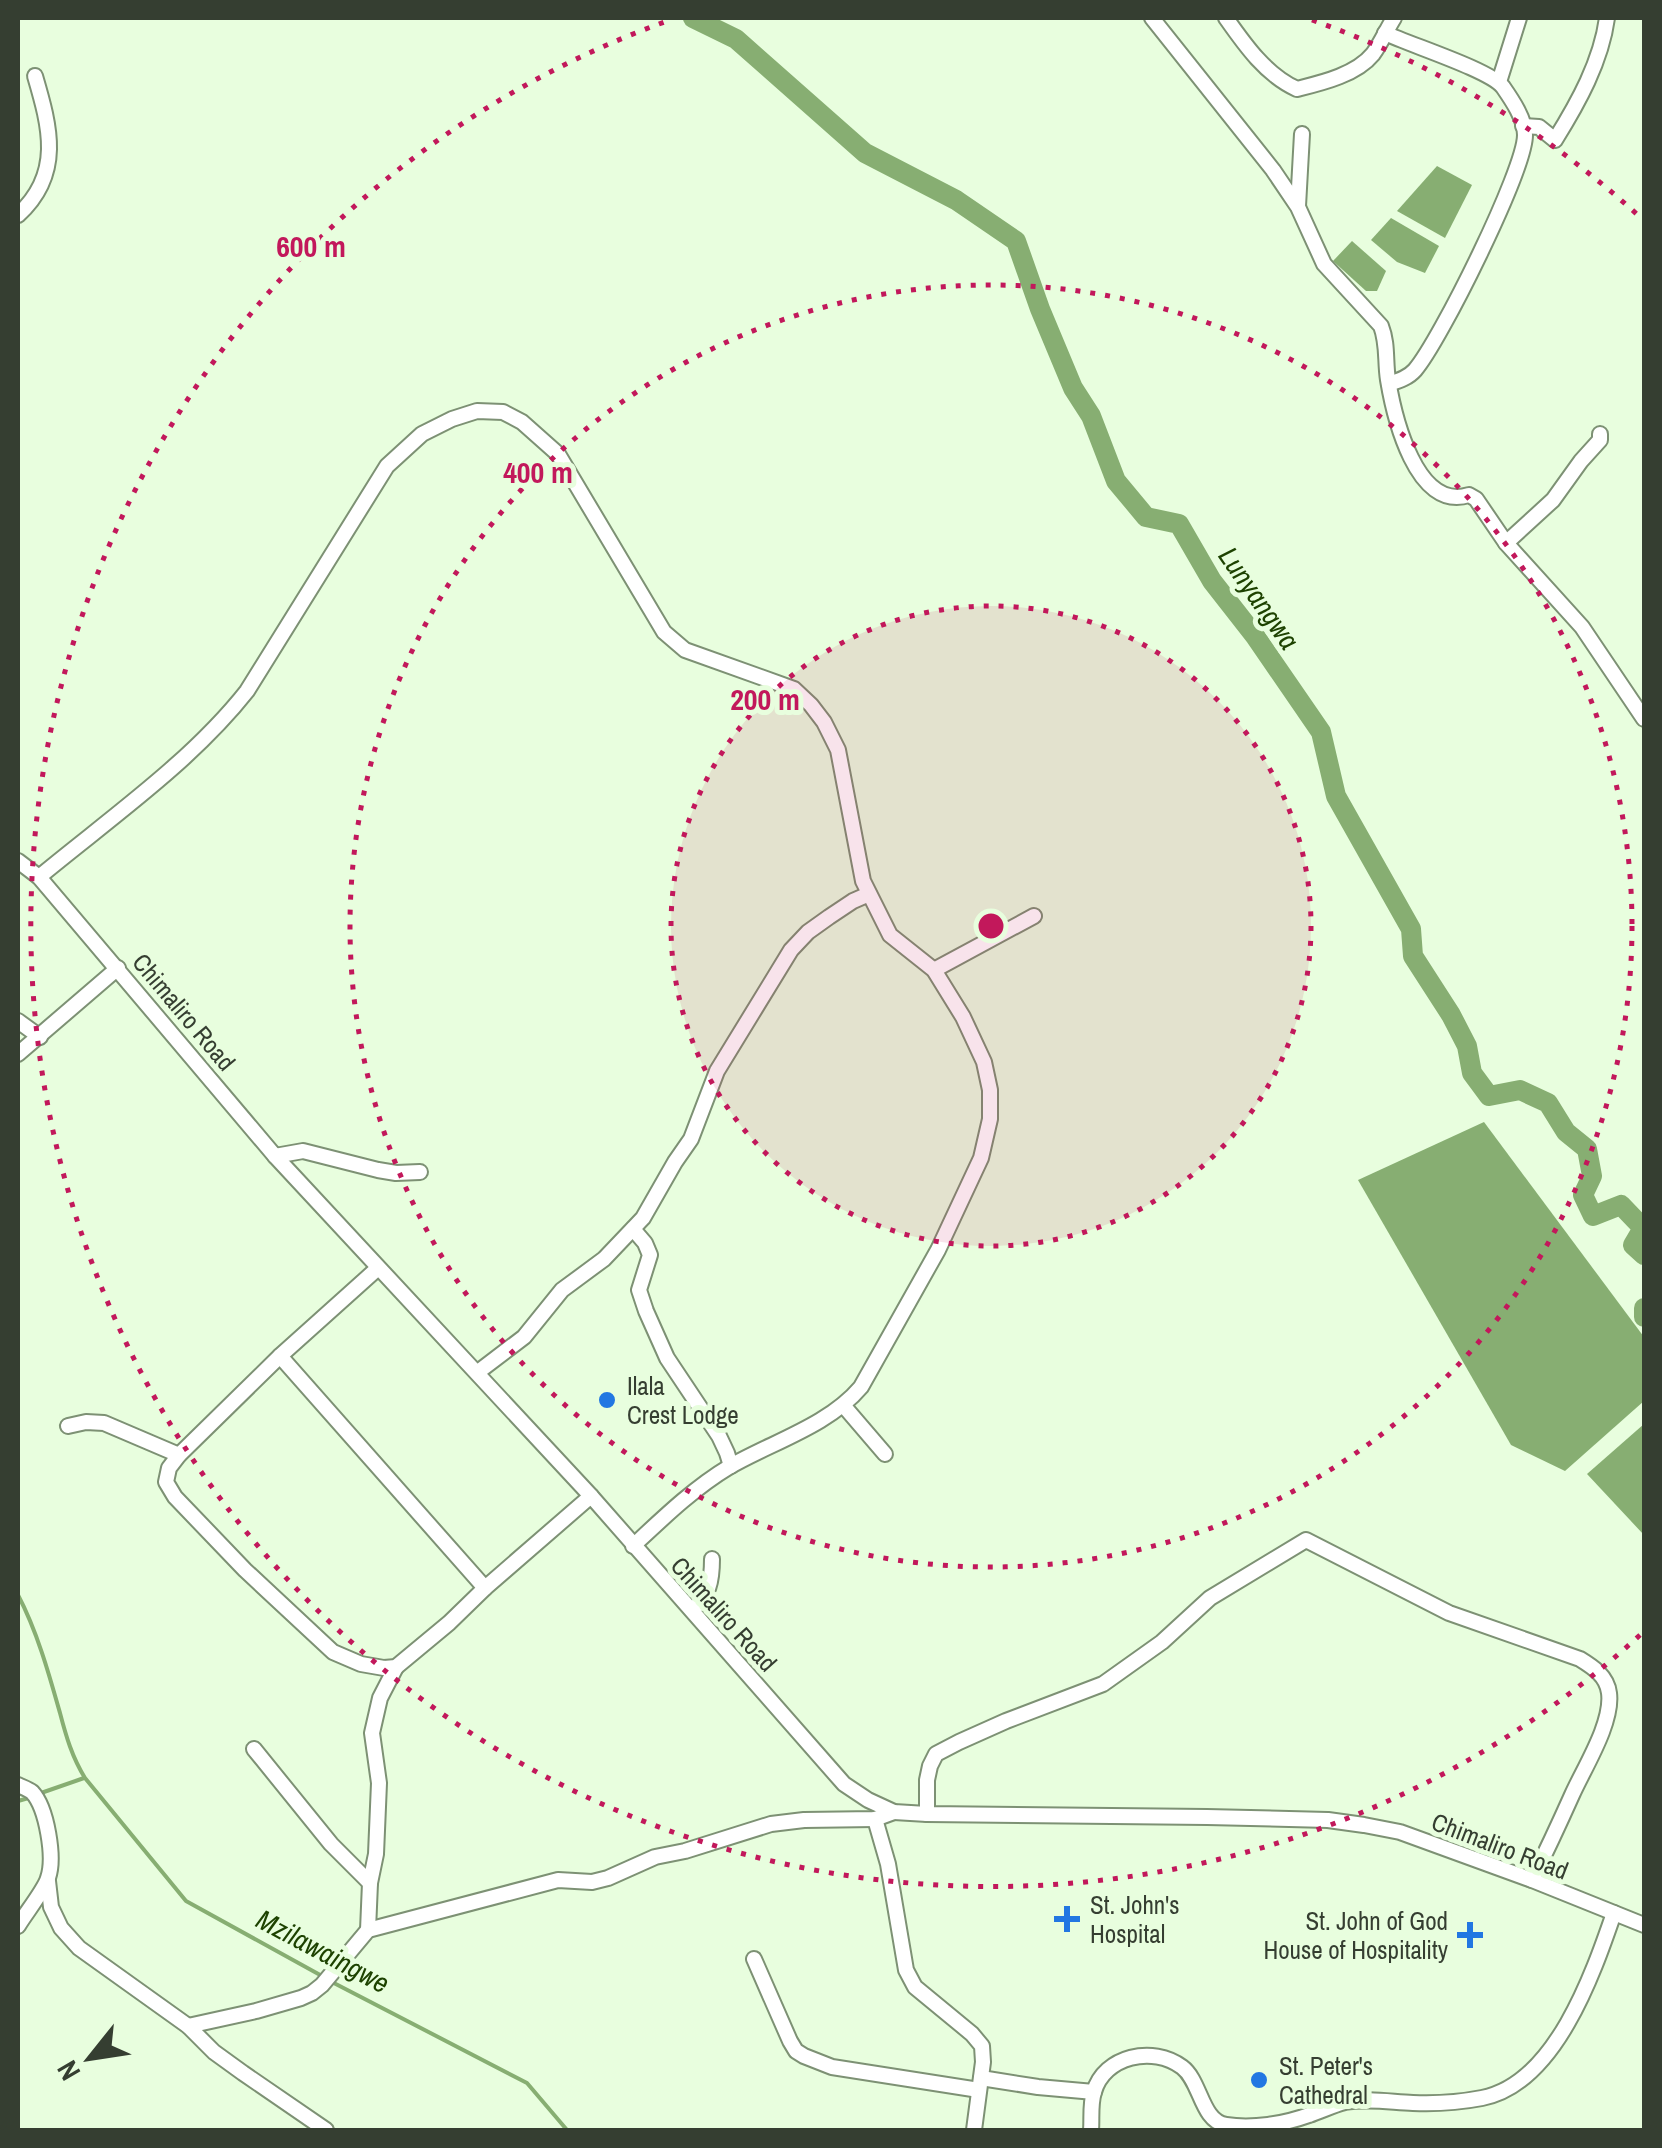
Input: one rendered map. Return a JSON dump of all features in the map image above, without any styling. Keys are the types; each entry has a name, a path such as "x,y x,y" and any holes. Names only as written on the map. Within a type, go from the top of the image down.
{"street":[{"path":"1152,18 1274,170 1298,207 1324,264 1381,326 1400,432 1421,474 1447,496 1472,496 1506,543 1582,627 1644,719"},
{"path":"1226,18 1270,73 1297,89 1340,76 1360,65 1371,56 1394,18"},
{"path":"1499,82 1520,18"},
{"path":"1524,126 1538,127 1555,140 1578,102 1607,18"},
{"path":"1385,33 1499,82 1524,126 1515,175 1446,321 1411,374 1389,384"},
{"path":"18,215 40,190 48,160 49,125 35,76"},
{"path":"1298,207 1302,134"},
{"path":"39,877 226,718 247,691 387,466 422,434 452,418 478,411 503,412 522,422 558,454 664,632 685,650 794,689 811,705 838,750 869,894 890,935 934,970 962,1017 984,1062 990,1090 990,1119 981,1158 938,1250 861,1387 818,1421 731,1466 689,1496 633,1546"},
{"path":"1506,543 1557,496 1600,440 1600,434"},
{"name":"Chimaliro Road","path":"18,861 39,877 275,1156 591,1496 844,1784 868,1800 894,1812 928,1814 1328,1820 1400,1832 1644,1925"},
{"path":"478,1372 524,1338 562,1290 604,1259 647,1213 691,1139 717,1071 791,950 818,924 869,894"},
{"path":"934,970 1034,916"},
{"path":"18,1054 118,968"},
{"path":"18,1021 40,1037"},
{"path":"275,1156 303,1151 378,1170 420,1172"},
{"path":"633,1229 650,1255 639,1290 646,1311 667,1358 715,1430 731,1466"},
{"path":"378,1268 179,1455 169,1468 166,1482 245,1570 333,1652 361,1664 396,1667"},
{"path":"280,1356 485,1588"},
{"path":"844,1404 885,1454"},
{"path":"68,1426 104,1424 179,1455"},
{"path":"368,1930 379,1783 372,1733 380,1698 396,1667 591,1496"},
{"path":"928,1814 927,1780 936,1754 1103,1684 1162,1642 1210,1598 1306,1540 1449,1613 1580,1659 1604,1680 1609,1702 1602,1730 1532,1880"},
{"path":"692,1610 707,1593 712,1560"},
{"path":"254,1749 331,1844 370,1883"},
{"path":"28,1792 50,1835 51,1908 61,1928 79,1948 188,2026 214,2052 326,2130"},
{"path":"188,2026 312,1993 368,1930 558,1880 592,1882 608,1878 654,1858 771,1824 875,1819 894,1812"},
{"path":"875,1819 888,1864 906,1970 915,1987 982,2046 974,2130"},
{"path":"18,1926 48,1880"},
{"path":"1091,2130 1094,2092 1108,2067 1125,2059 1148,2056 1182,2067 1194,2081 1207,2123 1275,2124 1343,2103 1484,2098 1505,2090 1523,2078 1560,2036 1597,1961 1614,1913"},
{"path":"754,1959 796,2051 832,2067 1094,2092"}],"shaded area":[{"path":"1437,166 1472,185 1445,238 1397,211"},
{"path":"1391,218 1439,246 1425,273 1397,262 1371,240"},
{"path":"1352,241 1386,271 1377,291 1366,291 1333,261"},
{"path":"1484,1122 1644,1337 1644,1401 1565,1471 1511,1445 1358,1180"},
{"path":"1644,1424 1644,1535 1587,1474"}],"waterway":[{"name":"Lunyangwa","path":"693,18 736,39 865,153 956,200 1016,241 1040,309 1073,388 1091,416 1116,481 1146,517 1179,524 1212,581 1321,732 1336,796 1411,929 1413,956 1467,1046 1472,1073 1489,1096 1520,1090 1548,1103 1566,1132 1587,1149 1592,1176 1583,1195 1593,1216 1621,1205 1643,1228 1633,1245 1644,1255"},
{"name":"Lunyangwa","path":"1644,1308 1644,1317"},
{"name":"Mzilawaingwe","path":"18,1595 42,1653 70,1746 85,1778 186,1901 322,1976"},
{"name":"Mzilawaingwe","path":"41,1793 84,1778"},
{"name":"Mzilawaingwe","path":"18,1801 32,1797"},
{"name":"Mzilawaingwe","path":"330,1981 527,2083 567,2130"}],"place":[{"name":"Ilala Crest Lodge","path":"607,1400"},
{"name":"St. John's Hospital","path":"1067,1919"},
{"name":"St. John of God House of Hospitality","path":"1470,1935"},
{"name":"St. Peter's Cathedral","path":"1259,2080"}]}
